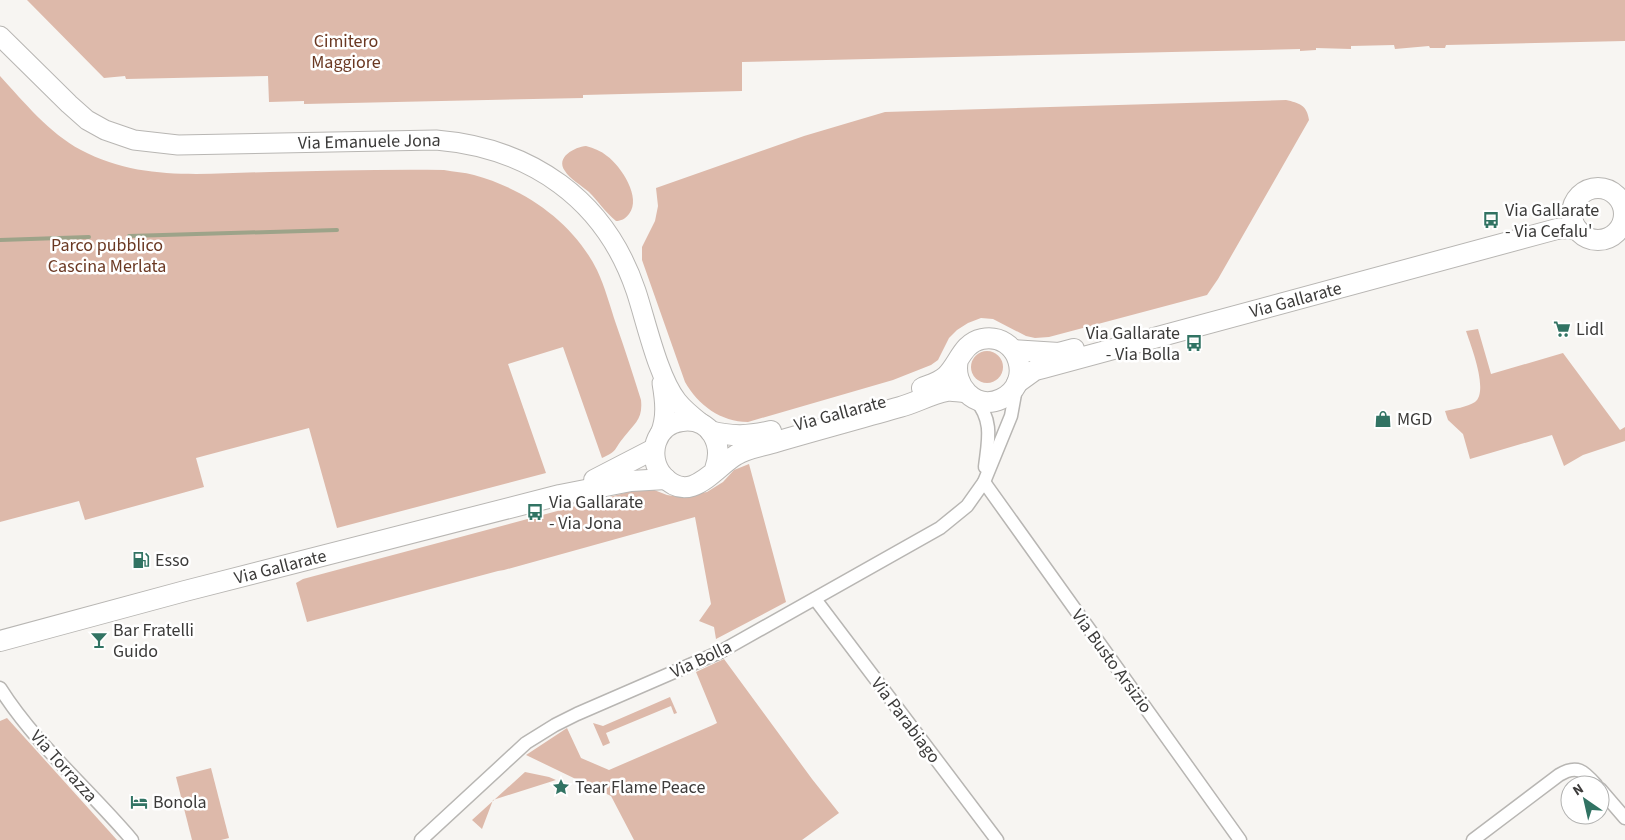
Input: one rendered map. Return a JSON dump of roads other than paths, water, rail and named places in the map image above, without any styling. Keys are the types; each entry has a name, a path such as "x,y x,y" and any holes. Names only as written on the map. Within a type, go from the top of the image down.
{"main road":[{"name":"Via Gallarate","path":"1591,189 1607,190 1615,194 1623,212 1615,233 1601,239 1588,237 1575,222 1574,206 1578,198 1591,189"},
{"name":"Via Gallarate","path":"560,495 624,466 657,442 672,424 692,421 737,436 755,435 905,396 945,377 968,346 983,339 1000,341 1013,350 1059,353 1575,222"},
{"name":"Via Gallarate","path":"0,641 212,584 560,495 631,481 666,480 676,485 688,486 699,484 708,478 715,469 741,452 903,406 948,391 970,395 987,402 998,400 1007,396 1035,370 1557,229 1568,228 1575,222"},
{"path":"1013,350 1020,366 1016,386"},
{"path":"958,360 958,377 970,395"},
{"path":"706,427 716,439 719,449 719,459 715,469"},
{"path":"657,442 654,461 658,471 666,480"}],"street":[{"name":"Via Emanuele Jona","path":"0,36 87,120 105,130 134,140 178,145 436,140 479,146 532,166 576,197 601,223 630,272 666,382 675,399 687,412 706,427"},
{"name":"Via Emanuele Jona","path":"657,442 665,417 665,404 658,360"},
{"name":"Via Bolla","path":"421,840 526,742 578,714 712,656 940,528 967,506 984,482 1010,416 1016,386"},
{"name":"Via Bolla","path":"970,395 984,410 990,428 984,482"},
{"name":"Via Busto Arsizio","path":"984,482 1240,840"},
{"name":"Via Parabiago","path":"815,599 997,840"},
{"name":"Via Torrazza","path":"0,688 14,709 58,761 132,840"},
{"path":"1473,840 1559,775 1575,770 1586,775"},
{"path":"1610,801 1625,818"}],"waterway":[{"path":"129,236 337,230"},
{"path":"0,240 89,237"}],"place":[{"name":"Via Gallarate - Via Cefalu'","path":"1491,220"},
{"name":"Lidl","path":"1562,329"},
{"name":"Via Gallarate - Via Bolla","path":"1194,343"},
{"name":"MGD","path":"1383,419"},
{"name":"Via Gallarate - Via Jona","path":"535,512"},
{"name":"Esso","path":"141,560"},
{"name":"Bar Fratelli Guido","path":"99,640"},
{"name":"Tear Flame Peace","path":"561,787"},
{"name":"Bonola","path":"139,802"}],"park label":[{"name":"Cimitero Maggiore","path":"346,51"},
{"name":"Parco pubblico Cascina Merlata","path":"107,255"}]}
